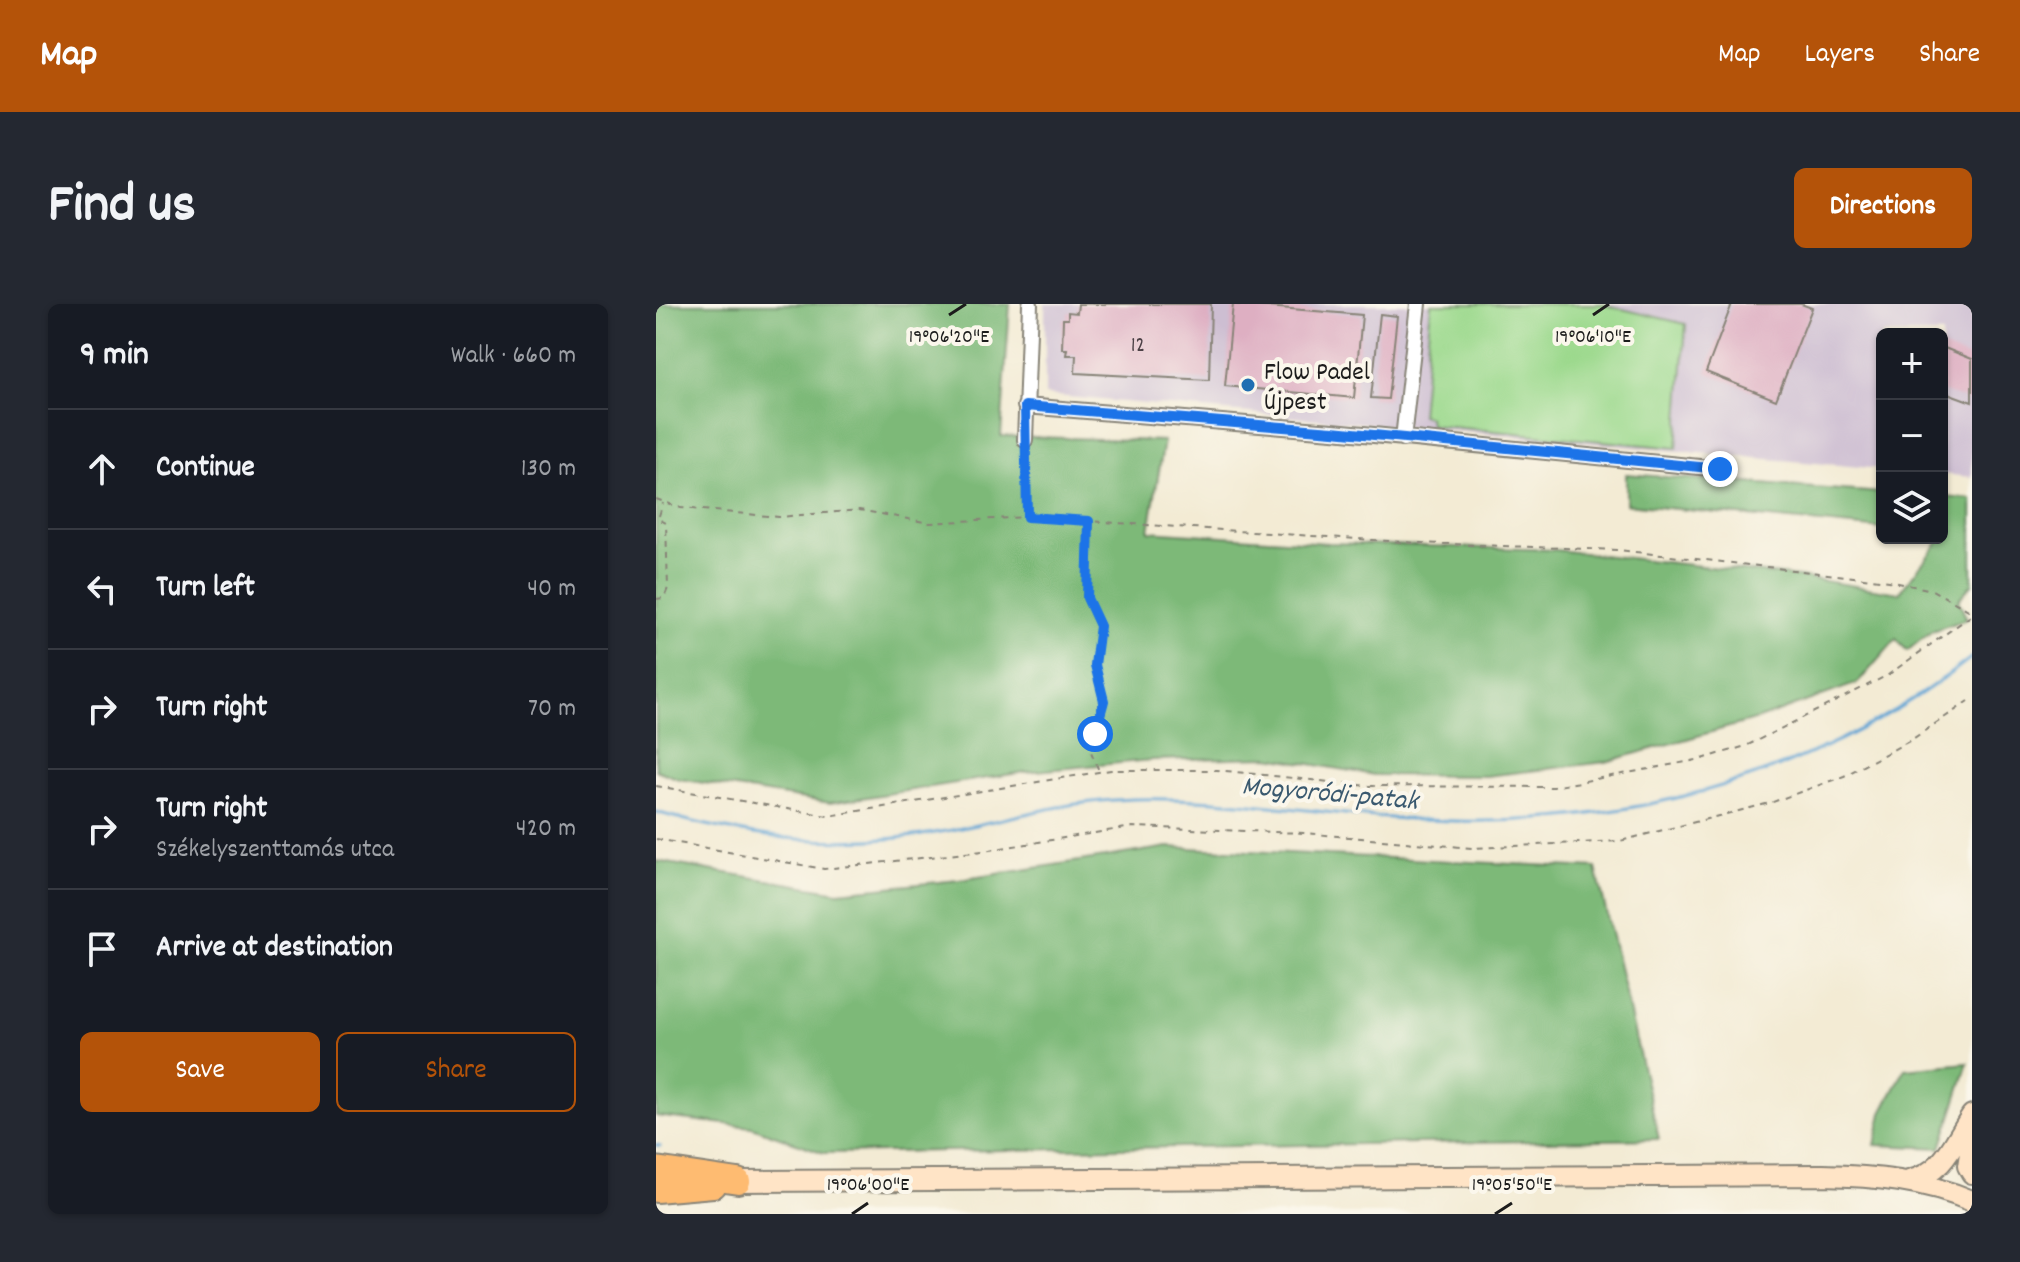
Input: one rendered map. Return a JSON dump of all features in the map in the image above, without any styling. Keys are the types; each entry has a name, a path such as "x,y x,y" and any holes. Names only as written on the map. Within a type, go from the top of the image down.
{"highway":[{"path":"656,1169 738,1181"},
{"path":"656,1181 738,1181"},
{"path":"656,1190 738,1181"}],"main road":[{"path":"1907,1182 1924,1178 1946,1160 1972,1116"},
{"path":"1946,1190 1972,1116"},
{"path":"1972,1141 1968,1166 1972,1173"},
{"path":"738,1181 1823,1175 1907,1182 1946,1190 1972,1201"}],"street":[{"path":"1025,440 1030,304"},
{"path":"1403,439 1418,304"},
{"path":"1025,406 1720,469"}],"path":[{"path":"1025,440 1027,517"},
{"path":"656,499 681,508 779,517 859,510 930,523 1027,517 1418,543 1618,550 1889,581 1932,590 1972,613 1888,675 1746,746 1702,759 1553,787 1368,786 1217,770 1100,772 828,816 656,786"},
{"path":"656,599 664,598 668,588 666,523 658,519 664,502"},
{"path":"1089,521 1087,598 1100,626 1095,665 1104,701 1095,734 1087,742 1100,772"},
{"path":"656,839 824,869 983,851 1132,827 1304,833 1472,848 1620,841 1770,803 1844,776 1911,740 1972,699"}],"shaded area":[{"path":"1045,304 1972,304 1972,477 1948,475 1948,328 1876,328 1876,468 1045,395"}],"green space":[{"path":"656,304 1010,304 1001,436 1164,441 1149,531 1329,543 1557,550 1799,577 1899,593 1937,544 1948,544 1948,497 1972,499 1972,584 1958,600 1967,619 1932,631 1907,651 1896,639 1858,683 1761,718 1606,762 1486,776 1374,775 1269,757 1152,760 1025,772 830,803 679,779 656,770"},
{"path":"1431,304 1601,304 1686,324 1677,448 1430,425 1429,417 1421,415"},
{"path":"1626,474 1876,493 1876,528 1626,504"},
{"path":"1168,847 1596,868 1659,1139 824,1153 752,1127 656,1116 656,861 838,892 959,880"},
{"path":"1968,1063 1941,1148 1875,1145 1882,1113 1905,1069"}],"building":[{"path":"1078,304 1211,304 1209,380 1075,373 1076,355 1066,355 1067,349 1062,349 1063,319 1068,319 1068,312 1077,313"},
{"path":"1233,304 1362,315 1354,398 1225,386"},
{"path":"1732,304 1801,304 1812,308 1776,400 1706,372"},
{"path":"1380,314 1397,316 1388,399 1371,398"},
{"path":"1948,349 1972,359 1972,402 1948,393"}],"waterway":[{"name":"Mogyoródi-patak","path":"656,812 764,835 835,841 909,837 1072,805 1114,800 1199,800 1412,820 1525,820 1594,813 1662,801 1728,784 1793,761 1855,732 1915,698 1972,657"},
{"path":"656,1145 660,1146"}],"place":[{"name":"Flow Padel Újpest","path":"1248,385"}],"route":[{"path":"1095,734 1104,701 1095,665 1100,626 1087,598 1089,521 1027,517 1025,406 1333,431 1720,469"}]}
